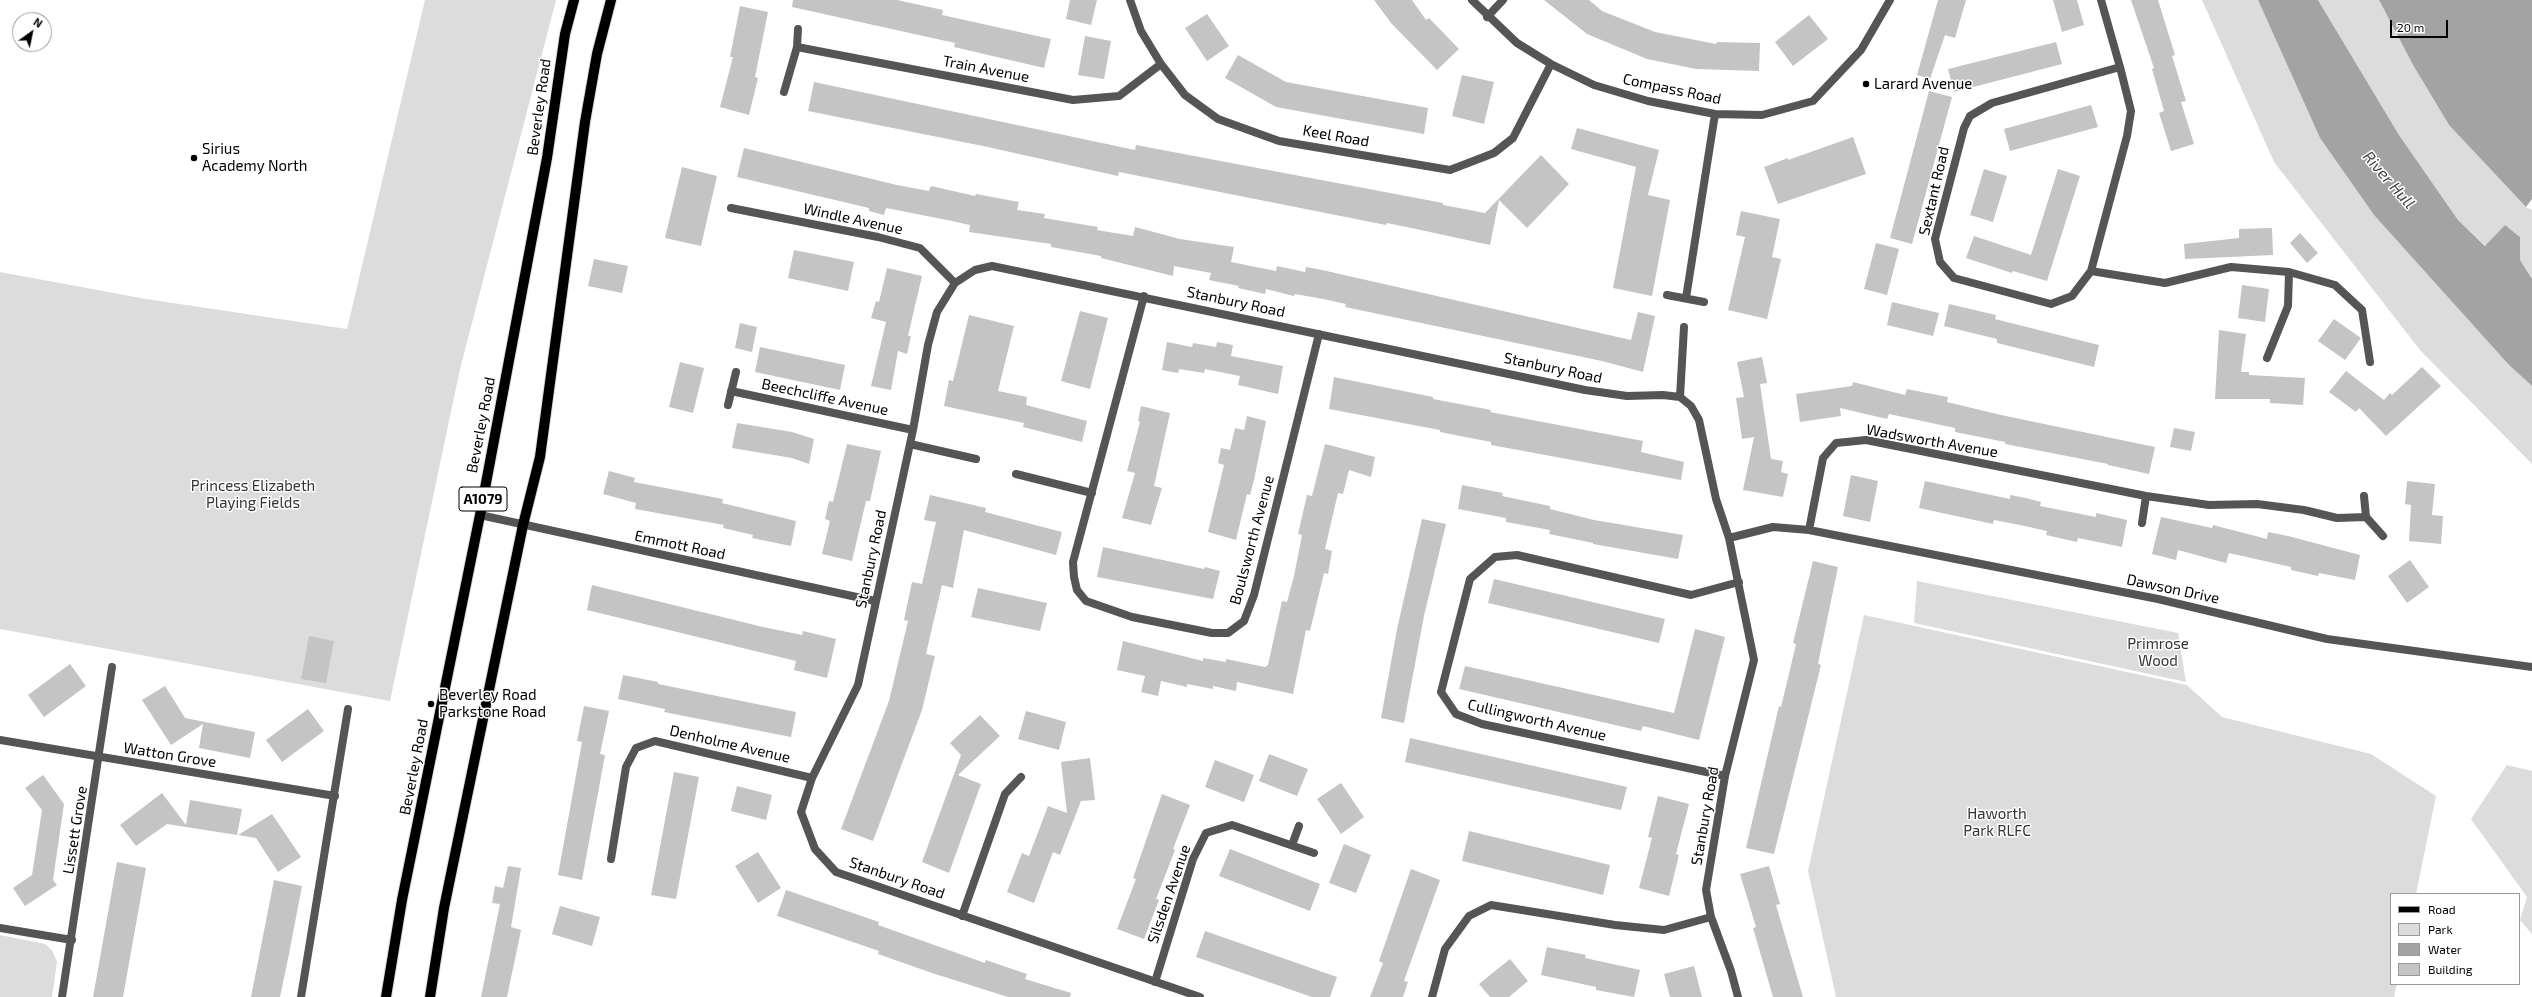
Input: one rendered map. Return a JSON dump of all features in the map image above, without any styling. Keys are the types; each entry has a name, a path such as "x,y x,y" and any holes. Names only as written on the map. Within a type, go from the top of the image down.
{"main road":[{"name":"Beverley Road","path":"386,997 402,900 480,514 547,158 565,34 574,0"},
{"name":"A1079","path":"430,997 444,908 523,525 540,457 585,122 597,54 611,0"}],"street":[{"name":"Keel Road","path":"1130,0 1141,31 1161,64 1185,95 1218,119 1279,141 1450,170 1494,154 1513,138 1552,64"},
{"name":"Compass Road","path":"1472,0 1487,17 1517,43 1552,64 1594,85 1648,101 1715,114 1762,115 1813,101 1862,50 1890,0"},
{"path":"1487,17 1503,0"},
{"name":"Sextant Road","path":"2101,0 2120,67 2131,111 2127,136 2091,271 2072,296 2051,304 1954,278 1940,262 1934,239 1964,128 1970,116 1992,104 2120,67"},
{"path":"784,92 796,47 798,29"},
{"name":"Train Avenue","path":"796,47 1073,100 1119,96 1161,64"},
{"path":"1686,298 1715,114"},
{"name":"Windle Avenue","path":"731,208 878,237 920,248 955,283"},
{"name":"Stanbury Road","path":"1200,997 836,872 815,849 801,812 812,778 858,685 913,430 928,345 937,312 955,283 975,270 992,266 1144,296 1585,390 1626,396 1663,394 1680,397 1691,406 1699,420 1716,499 1729,538 1754,660 1725,776 1706,890 1710,917 1731,971 1738,997"},
{"path":"2091,271 2165,283 2231,268 2289,272 2335,285 2362,310 2370,362"},
{"path":"2267,358 2288,306 2289,272"},
{"path":"1667,295 1704,302"},
{"name":"Boulsworth Avenue","path":"1144,296 1073,562 1077,590 1086,601 1132,617 1212,633 1228,632 1244,620 1254,595 1319,334"},
{"path":"1680,397 1684,327"},
{"path":"728,405 736,372"},
{"name":"Beechcliffe Avenue","path":"731,391 913,430"},
{"name":"Wadsworth Avenue","path":"1809,530 1823,458 1836,444 1866,440 2146,496 2209,504 2257,504 2304,510 2337,518 2366,517"},
{"path":"910,444 976,458"},
{"path":"1016,474 1092,493"},
{"path":"2142,523 2146,496"},
{"path":"2364,496 2366,517 2383,536"},
{"name":"Emmott Road","path":"480,514 523,525 875,601"},
{"path":"1729,538 1773,527 1809,530"},
{"name":"Dawson Drive","path":"1809,530 2158,599 2327,639 2532,667"},
{"name":"Cullingworth Avenue","path":"1725,776 1482,724 1456,714 1441,692 1470,579 1495,557 1517,555 1691,595 1739,582"},
{"name":"Lissett Grove","path":"62,997 100,758 112,667"},
{"path":"302,997 348,709"},
{"name":"Watton Grove","path":"0,740 100,758 335,796"},
{"name":"Denholme Avenue","path":"611,859 626,767 636,748 655,741 812,778"},
{"path":"962,916 1005,794 1021,777"},
{"name":"Silsden Avenue","path":"1155,982 1193,859 1206,833 1232,825 1314,853"},
{"path":"1292,845 1299,826"},
{"path":"1432,997 1445,949 1470,916 1490,905 1614,925 1664,930 1710,917"},
{"path":"0,928 72,940"}],"green space":[{"name":"Princess Elizabeth Playing Fields","path":"425,0 556,0 460,369 390,701 0,629 0,272 146,299 347,329"},
{"path":"2202,0 2258,0 2320,138 2374,215 2509,365 2532,386 2532,464 2420,350 2274,162"},
{"path":"2318,0 2379,0 2413,65 2449,125 2526,207 2532,210 2532,279 2520,260 2520,237 2505,225 2486,246 2458,220 2399,135"},
{"name":"Primrose Wood","path":"1917,581 2178,633 2186,682 1914,623"},
{"name":"Haworth Park RLFC","path":"1864,615 2187,685 2222,717 2371,754 2436,796 2416,893 2390,893 2390,985 2397,985 2394,997 1836,997 1808,871"},
{"path":"2507,765 2532,771 2532,934 2520,920 2527,897 2471,819"},
{"path":"0,935 45,944 52,950 57,962 52,997 0,997"}],"water":[{"name":"River Hull","path":"2258,0 2318,0 2399,135 2458,220 2485,246 2505,225 2520,237 2520,260 2532,279 2532,386 2509,365 2374,215 2320,138"},
{"path":"2379,0 2532,0 2532,199 2526,207 2449,125 2413,65"}],"building":[{"path":"793,0 897,0 943,10 942,15 1051,39 1044,68 954,47 955,43 792,7"},
{"path":"1070,0 1097,0 1091,25 1066,19"},
{"path":"1374,0 1412,0 1426,20 1429,18 1459,49 1437,70 1391,23"},
{"path":"1544,0 1589,0 1602,11 1655,32 1716,44 1717,42 1760,43 1759,71 1696,69 1647,59 1587,34"},
{"path":"1938,0 1966,0 1955,38 1945,35 1930,79 1917,75"},
{"path":"2053,0 2077,0 2084,25 2062,32"},
{"path":"2131,0 2158,0 2175,55 2172,56 2186,101 2181,102 2194,144 2171,151 2159,113 2164,111 2152,69 2154,68"},
{"path":"740,6 768,12 755,77 758,78 749,115 720,107 733,57 730,57"},
{"path":"1207,14 1229,46 1207,61 1185,28"},
{"path":"1809,15 1828,39 1793,66 1775,42"},
{"path":"1085,36 1111,41 1104,79 1078,75"},
{"path":"2056,42 2062,64 1954,92 1948,69"},
{"path":"1238,55 1286,82 1428,108 1424,134 1276,107 1225,78"},
{"path":"1462,75 1494,82 1484,124 1452,116"},
{"path":"814,82 1135,150 1136,145 1443,203 1443,205 1485,213 1541,155 1569,184 1527,228 1499,200 1490,245 1387,223 1386,225 1119,172 1118,176 983,146 808,111"},
{"path":"1929,91 1952,97 1912,244 1890,238"},
{"path":"2091,105 2098,127 2010,151 2004,129"},
{"path":"1577,128 1659,150 1648,195 1670,200 1652,296 1613,288 1636,167 1571,149"},
{"path":"1853,137 1866,174 1778,204 1764,167"},
{"path":"744,148 897,185 929,191 931,186 975,196 976,194 1019,202 1017,210 1045,214 1044,218 1098,227 1097,230 1133,236 1135,227 1180,239 1234,247 1231,262 1276,271 1277,266 1305,272 1306,267 1322,270 1631,340 1638,312 1655,316 1643,372 1602,361 1345,307 1346,304 1323,299 1295,294 1294,296 1266,289 1265,294 1238,288 1239,286 1209,280 1211,273 1174,266 1173,276 1101,258 1101,256 1051,247 1051,244 969,232 970,225 947,220 886,208 884,215 869,211 869,208 737,177"},
{"path":"682,167 717,176 701,246 665,238"},
{"path":"1984,169 2007,176 1993,222 1970,215"},
{"path":"2058,169 2080,176 2047,281 2013,271 2012,273 1966,258 1974,236 2031,255"},
{"path":"1741,211 1780,219 1772,257 1781,259 1767,319 1728,310 1745,237 1736,235"},
{"path":"2272,228 2273,255 2185,259 2184,244 2239,238 2239,229"},
{"path":"2300,233 2318,253 2307,263 2290,243"},
{"path":"1876,243 1899,249 1887,295 1864,289"},
{"path":"794,250 854,262 848,291 788,278"},
{"path":"594,259 628,266 622,293 588,286"},
{"path":"887,268 922,276 908,336 911,336 907,354 898,351 891,390 871,386 886,322 871,318 876,301 879,302"},
{"path":"2242,285 2269,289 2265,322 2238,318"},
{"path":"1892,302 1939,313 1933,336 1887,325"},
{"path":"1949,304 1996,315 1995,319 2099,345 2094,367 1997,343 1997,339 1944,326"},
{"path":"1080,311 1108,318 1090,389 1061,381"},
{"path":"969,315 1014,326 998,391 1027,397 1026,405 1087,421 1082,442 1023,427 1024,423 944,406 949,380 953,381"},
{"path":"2334,319 2361,338 2345,360 2318,341"},
{"path":"740,323 757,327 752,352 735,348"},
{"path":"2219,330 2246,334 2241,372 2249,372 2249,375 2305,378 2303,405 2270,403 2270,399 2215,399"},
{"path":"1167,342 1192,347 1193,343 1216,347 1217,342 1233,345 1231,356 1283,366 1278,394 1238,385 1240,376 1205,369 1204,373 1179,369 1178,373 1162,370"},
{"path":"760,347 845,365 840,390 755,372"},
{"path":"1762,357 1767,383 1760,384 1771,459 1783,461 1781,472 1788,474 1783,497 1743,490 1754,437 1742,439 1736,398 1744,397 1737,362"},
{"path":"680,362 704,368 693,413 669,407"},
{"path":"2422,367 2441,386 2386,436 2359,408 2356,412 2329,392 2346,371 2384,400 2390,393 2392,395"},
{"path":"1334,377 1491,410 1490,412 1643,441 1641,452 1684,462 1681,480 1491,445 1491,442 1440,432 1440,430 1329,409"},
{"path":"1853,382 1905,395 1907,389 1948,397 1947,402 2001,415 2155,447 2149,474 2108,464 2005,444 2005,442 1955,432 1955,428 1889,414 1887,419 1840,408 1841,416 1800,422 1796,394 1852,386"},
{"path":"1141,406 1170,413 1154,486 1162,488 1151,525 1122,518 1135,473 1127,471 1140,422 1138,421"},
{"path":"1247,416 1266,421 1254,480 1250,495 1247,494 1236,540 1208,532 1224,465 1218,463 1221,448 1230,450 1235,428 1244,430"},
{"path":"737,423 792,432 814,439 809,464 792,458 732,448"},
{"path":"2174,428 2195,432 2191,451 2170,447"},
{"path":"847,444 881,451 870,501 866,501 852,561 822,554 830,521 825,519 829,501 833,502"},
{"path":"1325,444 1375,457 1371,477 1349,470 1343,494 1338,493 1325,549 1332,551 1328,574 1324,573 1310,631 1306,630 1293,694 1237,682 1236,691 1213,686 1213,689 1187,684 1187,687 1161,681 1158,696 1141,692 1145,676 1117,670 1123,641 1203,661 1203,658 1226,662 1226,659 1265,667 1268,665 1282,601 1287,602 1294,576 1302,535 1298,534 1307,495 1312,496"},
{"path":"609,471 635,478 634,482 723,499 722,503 796,521 791,546 752,538 753,535 723,528 724,525 635,509 636,503 603,494"},
{"path":"1851,475 1878,481 1870,522 1843,516"},
{"path":"1925,481 2010,499 2010,495 2026,498 2041,502 2040,506 2096,517 2096,513 2127,520 2122,547 2078,538 2077,542 2046,535 2047,531 2020,525 1994,520 1993,524 1919,508"},
{"path":"2407,481 2435,484 2432,515 2443,516 2441,544 2409,541 2411,505 2405,504"},
{"path":"1462,485 1503,493 1502,496 1550,506 1550,509 1594,520 1683,535 1678,559 1593,544 1549,534 1550,530 1506,522 1506,518 1458,509"},
{"path":"930,495 986,508 985,512 1062,532 1056,555 964,530 953,588 942,585 926,654 935,656 922,710 873,841 841,829 889,701 908,621 904,620 912,582 922,584 936,522 924,520"},
{"path":"2161,517 2212,528 2213,525 2267,539 2268,532 2360,555 2355,580 2319,573 2318,576 2291,570 2291,567 2229,553 2226,563 2178,550 2176,560 2152,554"},
{"path":"1422,519 1446,524 1424,616 1404,723 1381,718 1397,629"},
{"path":"1103,547 1204,569 1205,567 1220,571 1213,599 1097,577"},
{"path":"2410,560 2429,587 2407,603 2388,576"},
{"path":"1813,561 1838,567 1818,664 1821,665 1774,854 1746,848 1779,706 1781,707 1796,644 1793,643"},
{"path":"1494,579 1665,619 1659,643 1488,603"},
{"path":"592,585 763,627 802,635 803,631 836,639 827,678 794,670 796,661 587,610"},
{"path":"978,588 1047,603 1040,631 971,617"},
{"path":"1695,629 1725,637 1699,740 1643,726 1641,731 1459,689 1465,666 1674,713"},
{"path":"309,636 334,641 326,683 301,679"},
{"path":"70,664 86,686 44,717 28,695"},
{"path":"623,675 658,682 658,684 796,712 791,737 664,712 665,709 618,699"},
{"path":"165,686 185,718 255,732 250,758 199,748 203,724 171,745 142,700"},
{"path":"584,706 609,711 600,754 605,755 582,880 558,875 582,742 577,741"},
{"path":"308,709 324,731 282,762 266,740"},
{"path":"1026,711 1066,722 1059,750 1018,739"},
{"path":"980,715 1000,736 958,775 981,784 949,873 922,862 961,755 950,743"},
{"path":"1410,738 1627,787 1621,810 1405,762"},
{"path":"1269,754 1308,769 1297,796 1259,781"},
{"path":"1090,758 1095,800 1081,801 1060,855 1053,852 1034,903 1007,892 1022,853 1029,856 1048,806 1067,813 1061,762"},
{"path":"1215,760 1254,775 1244,802 1205,787"},
{"path":"674,772 699,777 676,899 651,895"},
{"path":"43,775 64,804 53,880 57,885 25,906 13,888 32,875 42,810 25,788"},
{"path":"1341,783 1364,817 1341,834 1317,799"},
{"path":"737,786 772,795 766,820 731,811"},
{"path":"162,793 186,825 190,800 242,809 237,835 167,824 136,846 120,825"},
{"path":"1162,794 1190,805 1173,849 1175,850 1156,899 1159,900 1144,939 1117,929 1136,879 1133,878"},
{"path":"1658,796 1689,804 1676,854 1679,855 1669,896 1639,888 1652,838 1648,837"},
{"path":"272,814 301,857 278,872 256,838 238,835"},
{"path":"1469,831 1610,865 1603,895 1462,861"},
{"path":"1344,844 1371,855 1356,893 1329,883"},
{"path":"1230,849 1320,884 1310,911 1219,876"},
{"path":"758,852 781,888 758,903 735,866"},
{"path":"117,862 146,868 123,997 93,997"},
{"path":"508,866 521,868 511,927 521,930 519,940 507,997 481,997 500,904 492,903 495,886 503,888"},
{"path":"1769,866 1780,904 1776,905 1803,997 1773,997 1753,928 1756,927 1740,874"},
{"path":"1411,869 1440,880 1404,981 1408,982 1403,997 1370,997 1383,963 1379,961"},
{"path":"274,880 302,886 289,954 280,997 251,997"},
{"path":"786,890 879,922 878,925 985,963 986,960 1027,974 1025,979 1071,993 1070,997 1008,997 935,974 878,954 879,951 777,916"},
{"path":"560,906 600,917 592,946 552,934"},
{"path":"1205,931 1337,977 1330,997 1312,997 1196,957"},
{"path":"1547,947 1586,955 1585,958 1640,970 1634,997 1596,990 1596,987 1541,975"},
{"path":"1510,959 1528,981 1509,997 1490,997 1479,984"},
{"path":"1694,966 1702,997 1670,997 1664,974"}],"place":[{"name":"Larard Avenue","path":"1866,84"},
{"name":"Sirius Academy North","path":"194,158"},
{"name":"Beverley Road Parkstone Road","path":"431,704"}]}
